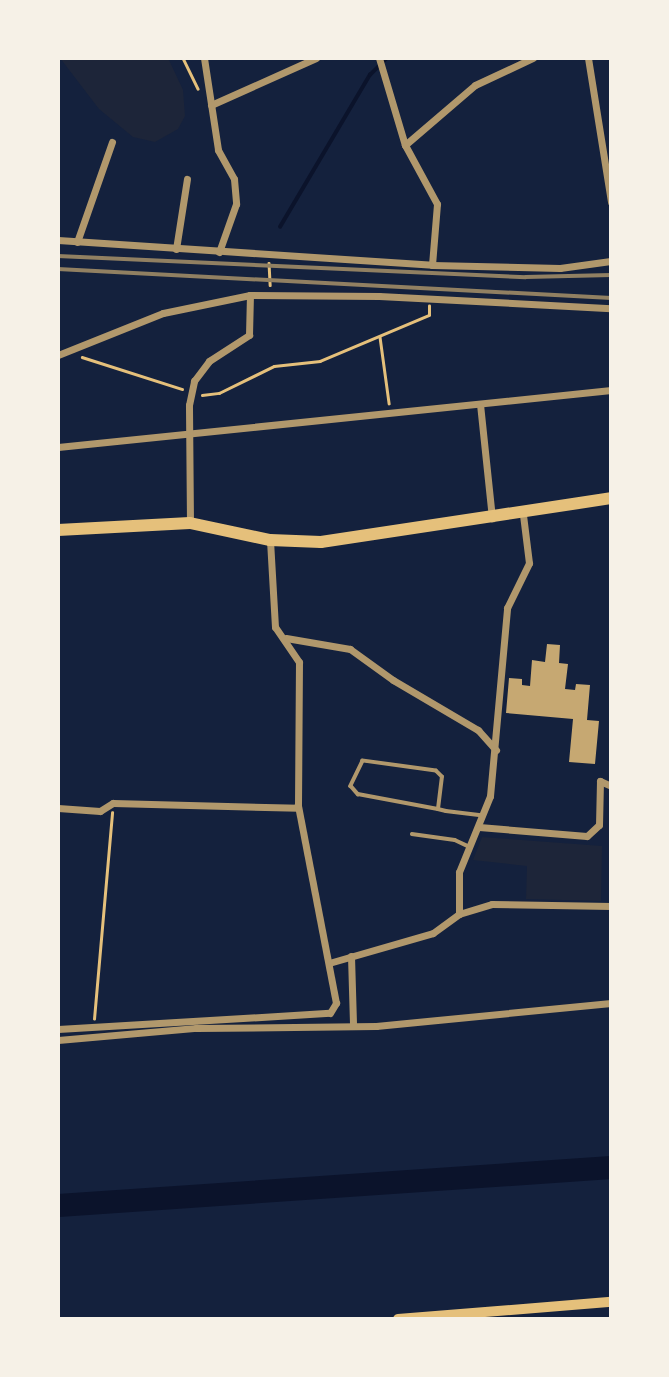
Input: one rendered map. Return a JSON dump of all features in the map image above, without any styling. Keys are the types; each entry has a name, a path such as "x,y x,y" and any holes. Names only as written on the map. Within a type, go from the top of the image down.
{"main road":[{"path":"58,530 190,523 270,540 321,542 492,519 611,498"},
{"path":"398,1319 611,1302"}],"street":[{"path":"204,58 218,149 234,179 236,204 219,252"},
{"path":"211,105 316,58"},
{"path":"379,58 405,145 437,204 432,265"},
{"path":"405,145 475,85 533,58"},
{"path":"588,58 611,202"},
{"path":"77,242 112,142"},
{"path":"176,249 187,179"},
{"path":"58,240 432,265 560,268 611,261"},
{"path":"190,523 192,392 209,361 248,334 250,295"},
{"path":"58,355 163,313 250,295 429,299 611,308"},
{"path":"58,447 611,390"},
{"path":"480,404 492,519"},
{"path":"459,914 459,872 483,815 496,750 507,608 529,563 523,514"},
{"path":"58,1028 330,1013 336,1003 298,808 299,662 286,638 275,627 270,540"},
{"path":"286,638 350,649 393,680 478,730 496,750"},
{"path":"479,827 587,836 599,825 600,781 611,786"},
{"path":"58,808 100,811 113,803 298,808"},
{"path":"329,963 433,933 459,914 492,904 611,906"},
{"path":"351,956 353,1024"},
{"path":"58,1040 196,1028 353,1024 376,1026 611,1003"}],"lane":[{"path":"438,809 442,777 436,771 363,761 351,786 358,794 438,809 483,815"},
{"path":"412,835 455,840 468,846"}],"path":[{"path":"183,58 201,92 210,96"},
{"path":"269,255 270,295"},
{"path":"72,348 85,359 192,392 219,393 274,366 320,361 380,337 429,315 429,299"},
{"path":"380,337 390,413"},
{"path":"94,1026 113,803"}],"shaded area":[{"path":"60,58 168,58 183,90 185,116 178,129 155,142 133,137 99,109"},
{"path":"482,837 602,846 601,901 526,899 527,866 473,860"}],"building":[{"path":"547,644 560,645 559,663 568,664 565,689 575,690 576,684 590,685 587,720 599,721 595,764 569,762 573,719 506,713 509,678 522,679 522,685 530,686 532,660 545,662"}],"waterway":[{"path":"280,227 370,75 387,58"},
{"path":"58,1205 611,1167"}],"railway":[{"path":"58,256 526,277 611,275"},
{"path":"58,269 611,298"}]}
